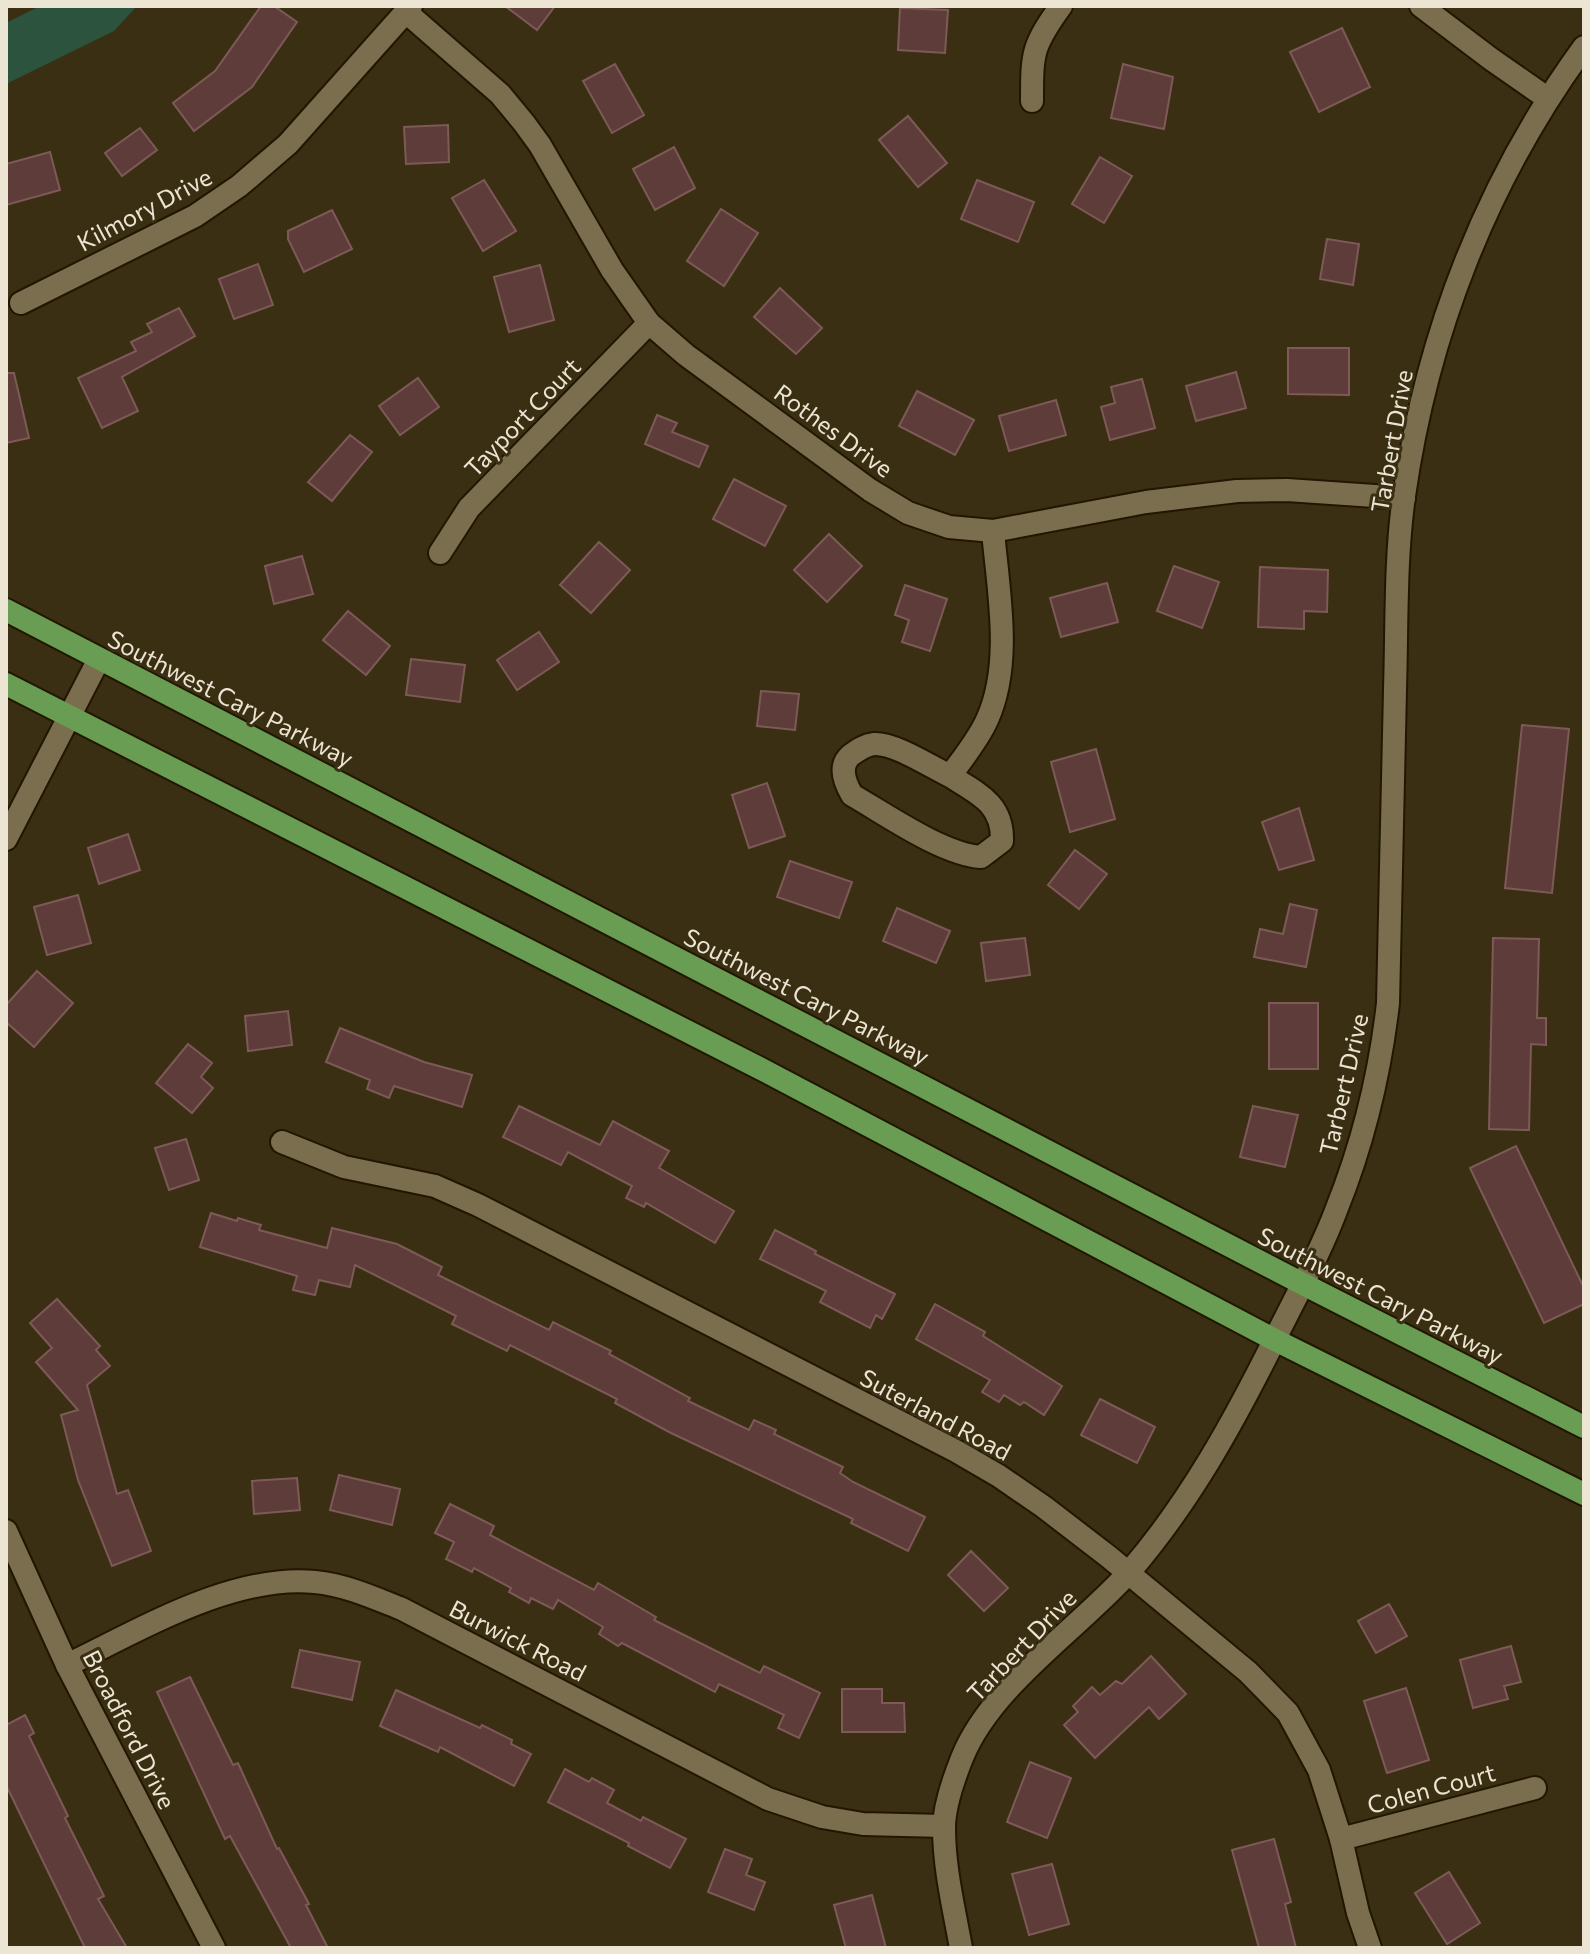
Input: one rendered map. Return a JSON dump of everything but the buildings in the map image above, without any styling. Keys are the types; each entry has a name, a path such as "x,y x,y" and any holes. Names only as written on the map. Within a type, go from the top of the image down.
{"main road":[{"name":"Southwest Cary Parkway","path":"6,610 1584,1427"},
{"path":"6,684 767,1072 1275,1340 1584,1494"}],"street":[{"path":"1032,101 1032,54 1043,29 1061,6"},
{"path":"1421,6 1547,98"},
{"name":"Kilmory Drive","path":"21,303 195,216 239,186 288,144 408,9"},
{"name":"Rothes Drive","path":"408,9 500,94 524,123 540,145 612,270 649,323 698,364 870,490 908,513 949,527 993,531 1146,502 1237,491 1287,490 1404,498"},
{"name":"Tarbert Drive","path":"961,1948 944,1826 962,1757 991,1709 1127,1574 1208,1466 1303,1284 1338,1207 1353,1162 1385,1032 1388,1003 1398,579 1404,498 1427,379 1458,275 1473,240 1547,98 1584,47"},
{"name":"Tayport Court","path":"440,553 469,508 649,323"},
{"path":"950,776 987,722 997,685 1000,624 993,531"},
{"path":"6,839 99,659"},
{"path":"875,744 893,748 950,776 995,808 1002,824 1002,841 981,857 967,856 945,847 852,795 843,771 846,759 861,748 875,744"},
{"name":"Suterland Road","path":"282,1142 344,1167 435,1186 492,1212 956,1451 1044,1507 1248,1672 1288,1713 1319,1770 1370,1948"},
{"name":"Broadford Drive","path":"6,1531 67,1665 214,1948"},
{"name":"Burwick Road","path":"67,1665 241,1587 282,1581 315,1582 353,1589 402,1609 768,1799 822,1817 863,1824 944,1826"},
{"name":"Colen Court","path":"1341,1839 1535,1788"}],"green space":[{"path":"40,6 137,6 114,31 6,84 6,23"}]}
